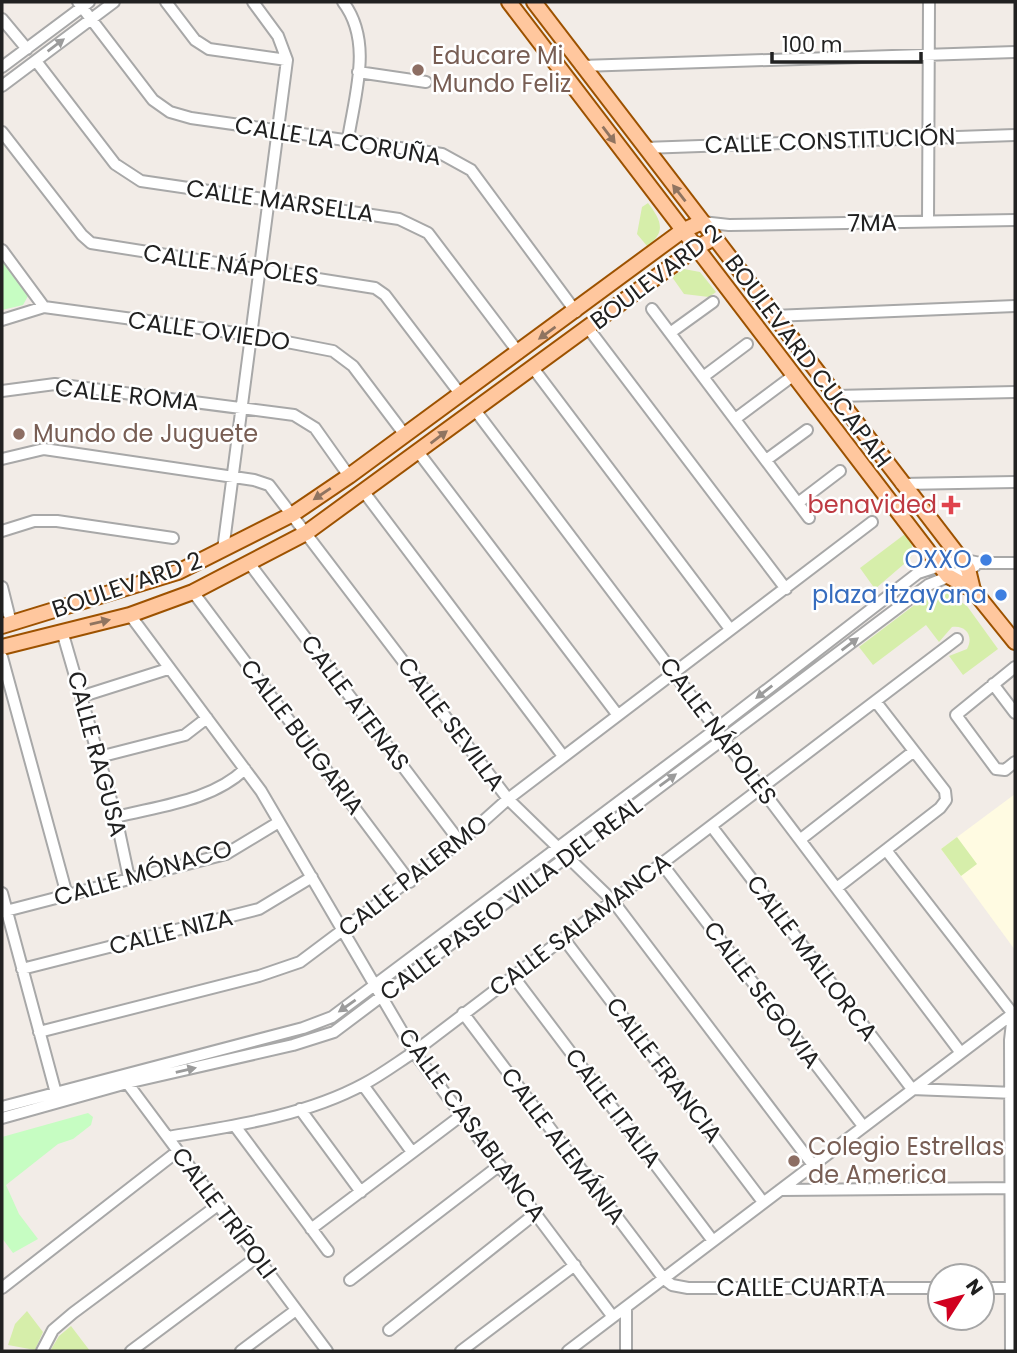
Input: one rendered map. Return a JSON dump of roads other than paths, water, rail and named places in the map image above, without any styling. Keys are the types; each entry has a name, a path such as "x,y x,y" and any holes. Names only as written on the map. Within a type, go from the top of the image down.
{"main road":[{"name":"BOULEVARD CUCAPAH","path":"509,2 944,570 973,590 1015,642"},
{"name":"BOULEVARD CUCAPAH","path":"534,2 901,484 970,564 973,590"},
{"path":"574,89 598,102 629,129"},
{"name":"BOULEVARD 2","path":"6,625 178,572 293,514 576,312 682,231 702,222"},
{"name":"BOULEVARD 2","path":"2,647 130,615 193,592 306,533 696,248 714,238"}],"street":[{"path":"2,86 114,2"},
{"path":"166,2 195,40 209,50 287,60"},
{"path":"223,550 287,60 278,36 253,2"},
{"path":"343,2 359,29 361,52 348,139"},
{"path":"928,222 931,54 929,2"},
{"path":"2,67 83,3"},
{"name":"CALLE LA CORUÑA","path":"83,3 91,19 153,100 170,112 278,131 442,154 471,170 576,312"},
{"path":"2,19 27,48"},
{"path":"582,66 1015,52"},
{"name":"CALLE MARSELLA","path":"36,61 115,164 141,181 399,219 428,233 519,353"},
{"path":"358,72 426,82"},
{"name":"CALLE NÁPOLES","path":"2,131 82,235 92,243 103,247 260,268 375,288 385,295 461,395"},
{"name":"CALLE CONSTITUCIÓN","path":"644,148 1015,135"},
{"name":"7MA","path":"729,225 1015,220"},
{"name":"BOULEVARD 2","path":"702,222 729,225"},
{"name":"BOULEVARD 2","path":"714,238 729,225"},
{"path":"2,250 44,307 2,320"},
{"path":"670,332 713,302"},
{"path":"773,316 1015,306"},
{"name":"CALLE OVIEDO","path":"44,307 251,335 333,351 344,356 405,435"},
{"path":"652,309 808,518"},
{"path":"588,328 786,589"},
{"path":"703,377 747,344"},
{"path":"533,369 730,629"},
{"path":"735,419 794,375"},
{"name":"CALLE ROMA","path":"2,391 55,384 295,415 314,428 349,476"},
{"path":"834,396 1015,393"},
{"name":"CALLE NÁPOLES","path":"475,410 961,1053"},
{"path":"766,460 807,430"},
{"name":"CALLE SEVILLA","path":"2,459 44,450 232,477 269,485 508,799 613,901 813,1165"},
{"path":"419,453 617,714"},
{"path":"798,503 840,471"},
{"path":"901,484 1015,482"},
{"path":"364,492 563,756"},
{"path":"2,531 34,521 173,538"},
{"name":"CALLE PALERMO","path":"39,1032 259,976 300,962 410,882 563,756 872,522"},
{"name":"CALLE ATENAS","path":"249,563 460,842"},
{"name":"CALLE PASEO VILLA DEL REAL","path":"2,1118 57,1098 317,1024 376,985 918,573 970,564 1015,563"},
{"name":"CALLE PASEO VILLA DEL REAL","path":"124,1079 293,1045 334,1032 383,998 565,856 928,585 944,570"},
{"path":"2,587 6,625"},
{"name":"CALLE BULGARIA","path":"193,592 410,882"},
{"name":"CALLE CASABLANCA","path":"130,615 245,769 345,931 414,1052 613,1317"},
{"name":"CALLE RAGUSA","path":"62,631 83,696 130,878"},
{"name":"CALLE SALAMANCA","path":"167,1137 235,1126 300,1109 363,1085 414,1052 957,639"},
{"path":"2,657 67,895"},
{"path":"1015,667 956,715 996,769 1005,770 1015,762"},
{"path":"83,696 168,669"},
{"path":"993,684 1015,713"},
{"path":"838,887 940,808 946,800 945,791 876,702"},
{"path":"99,757 185,736 207,719"},
{"path":"801,839 914,751"},
{"path":"116,817 200,796 230,783 245,769"},
{"name":"CALLE MÓNACO","path":"4,911 226,854 279,822"},
{"name":"CALLE MALLORCA","path":"712,827 912,1089"},
{"path":"887,850 1014,1013 1010,1040 1013,1093 1011,1351"},
{"name":"CALLE SEGOVIA","path":"662,864 863,1126"},
{"name":"CALLE NIZA","path":"22,969 259,909 312,877"},
{"path":"2,893 4,911 57,1098"},
{"name":"CALLE FRANCIA","path":"564,939 763,1202"},
{"name":"CALLE ITALIA","path":"513,976 713,1241"},
{"name":"CALLE ALEMÁNIA","path":"463,1013 664,1279"},
{"path":"568,1351 1014,1013"},
{"name":"CALLE TRÍPOLI","path":"124,1079 327,1351"},
{"path":"363,1085 412,1152"},
{"path":"912,1089 1013,1093"},
{"name":"CALLE PASEO VILLA DEL REAL","path":"2,1107 57,1098"},
{"path":"300,1109 361,1192"},
{"path":"311,1229 462,1115"},
{"path":"235,1126 328,1251"},
{"path":"2,1287 178,1151"},
{"path":"350,1280 500,1165"},
{"path":"779,1190 1012,1188"},
{"path":"42,1351 54,1330 73,1312 218,1205"},
{"path":"389,1330 536,1213"},
{"path":"131,1351 257,1257"},
{"path":"461,1351 575,1265"},
{"name":"CALLE CUARTA","path":"664,1279 673,1285 688,1288 926,1288"},
{"path":"625,1307 625,1351"},
{"path":"241,1351 296,1310"}],"place":[{"name":"Educare Mi Mundo Feliz","path":"418,70"},
{"name":"Mundo de Juguete","path":"19,434"},
{"name":"benavided","path":"951,505"},
{"name":"OXXO","path":"986,560"},
{"name":"plaza itzayana","path":"1001,595"},
{"name":"Colegio Estrellas de America","path":"794,1161"}]}
